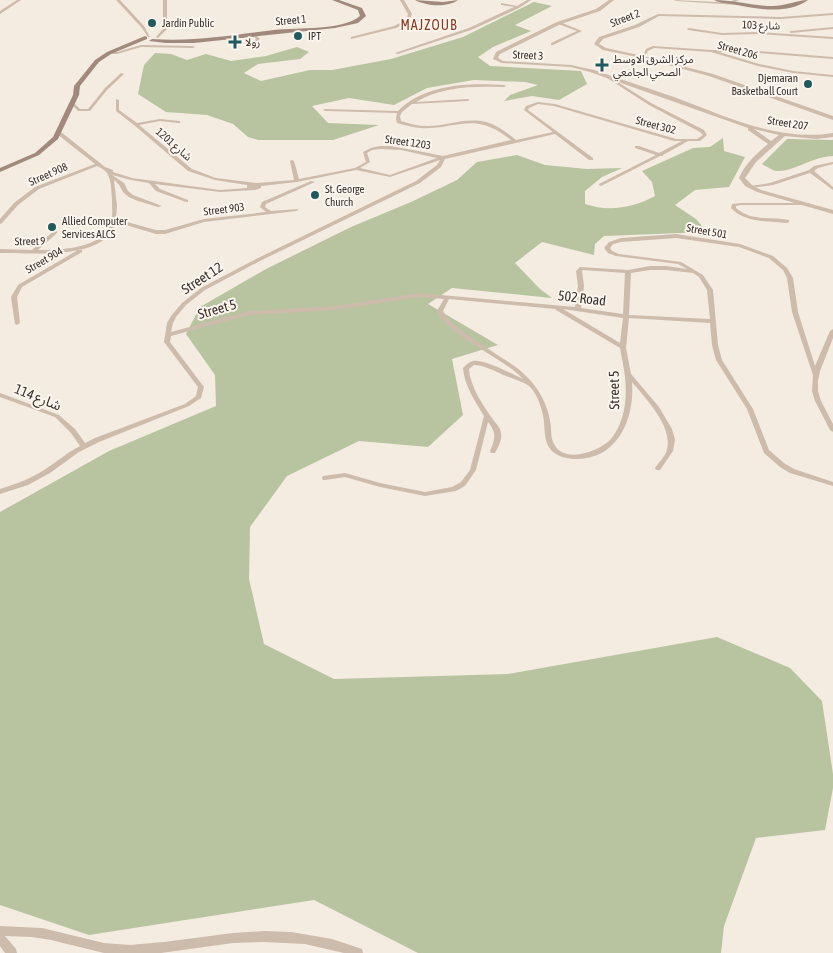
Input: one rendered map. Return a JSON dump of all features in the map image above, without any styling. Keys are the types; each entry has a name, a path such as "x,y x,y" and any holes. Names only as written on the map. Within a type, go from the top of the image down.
{"main road":[{"name":"Street 1","path":"0,170 37,154 59,133 77,90 82,87 103,60 111,53 152,38 182,42 217,41 345,25 356,22 363,16 360,9 334,0"},
{"path":"417,0 444,4 456,0"},
{"path":"716,0 778,7 806,0"}],"street":[{"path":"0,13 19,0"},
{"path":"118,0 152,38 165,29 165,0"},
{"path":"352,38 395,27 408,21 410,14 402,0"},
{"path":"397,53 463,31 518,7 529,0"},
{"name":"Street 3","path":"612,0 594,12 559,23 501,50 493,55 493,60 504,64 592,70 741,124 771,144"},
{"path":"676,0 735,2"},
{"path":"502,4 518,7"},
{"name":"Street 2","path":"643,57 605,49 596,44 601,38 638,26 658,15 781,18 833,14"},
{"path":"552,44 580,31 559,23"},
{"path":"758,32 833,28"},
{"name":"شارع 103","path":"689,29 722,34 758,32 833,38"},
{"path":"252,45 258,39 255,35"},
{"path":"111,53 141,46 193,47"},
{"name":"Street 206","path":"643,57 647,50 656,47 711,51 774,68 833,76"},
{"path":"711,51 745,51 833,58"},
{"name":"Street 207","path":"643,57 711,75 832,117"},
{"path":"72,103 79,110 89,110 106,89 122,74"},
{"name":"Street 302","path":"555,133 526,110 529,106 538,103 554,105 686,141 704,137 704,134 650,104 605,75"},
{"path":"325,110 398,112 422,97 446,89 468,85 504,86"},
{"name":"شارع 1201","path":"117,100 117,110 190,170 205,176 254,187"},
{"path":"410,104 468,100"},
{"path":"398,112 399,122 405,125 437,126 465,122 485,122 504,130 515,141"},
{"path":"136,124 160,120 178,122"},
{"name":"Street 207","path":"741,124 784,135 819,137 833,135"},
{"path":"59,133 108,171 122,184 126,192 131,196 160,206"},
{"path":"108,171 139,180 226,191 297,181 356,169 390,176 443,158 555,133 591,159"},
{"path":"784,135 771,144 744,173 742,178 750,188 833,212"},
{"path":"601,185 686,141"},
{"path":"638,147 661,155"},
{"name":"Street 1203","path":"356,169 368,162 365,153 372,148 395,148 443,158"},
{"name":"Street 12","path":"168,335 170,323 178,310 203,289 371,203 418,182 439,166 443,158"},
{"path":"292,161 297,181"},
{"path":"750,188 771,184 811,171 816,167 833,163"},
{"name":"Street 908","path":"0,222 16,204 37,188 98,164"},
{"name":"Street 908","path":"86,170 108,171"},
{"path":"108,171 115,220"},
{"path":"811,171 833,189"},
{"path":"254,187 313,182 341,172"},
{"path":"151,182 158,190 186,201"},
{"name":"Street 903","path":"270,213 262,207 264,203 313,182"},
{"path":"787,220 751,216 737,212 733,208 734,205 741,204 808,204"},
{"path":"270,213 296,210"},
{"name":"Street 903","path":"115,220 160,232 204,221 270,213"},
{"name":"Street 9","path":"0,252 64,251 85,248 106,236 115,220"},
{"path":"34,251 55,232"},
{"name":"Street 501","path":"694,272 679,263 616,254 606,248 609,244 618,240 676,236 747,248 771,257 785,269 790,278 795,312 815,374"},
{"name":"Street 904","path":"17,323 14,297 20,286 85,248"},
{"path":"578,309 580,269 628,272 662,268 694,272 706,281 710,290 715,345 719,360 750,409 766,451 777,462 792,471 833,484"},
{"name":"Street 5","path":"168,335 252,313 336,308 411,296 448,298 440,311 442,317 514,367 541,399 548,421 548,440 554,448 566,456 585,456 608,446 621,430 629,404 628,374 623,347 628,272"},
{"name":"502 Road","path":"448,298 578,309 626,316 712,321"},
{"path":"555,308 623,347"},
{"path":"833,331 815,374 815,396 819,407 833,430"},
{"path":"0,492 34,479 84,446 173,412 199,397 201,386 170,348 167,342 168,335"},
{"path":"493,451 498,430 487,416 465,370 474,362 530,384"},
{"path":"628,374 657,410 670,432 671,448 658,468"},
{"name":"شارع 114","path":"0,395 57,416 73,431 84,446"},
{"path":"325,478 344,475 380,485 425,494 454,489 463,484 473,470 487,416"},
{"path":"0,931 43,933 96,947 114,949 167,947 249,936 320,940 358,953"},
{"path":"0,938 12,953"}],"green space":[{"path":"534,2 552,6 515,25 531,31 493,47 478,57 490,66 581,71 587,84 559,100 532,96 504,101 510,95 538,85 525,82 474,80 427,88 394,105 349,98 312,106 328,123 379,125 333,140 258,140 248,137 233,124 207,115 166,112 138,94 144,65 155,53 171,54 187,60 206,54 231,61 266,56 297,47 309,52 300,59 258,64 244,73 261,81 310,70 332,70 391,59 463,37"},
{"path":"723,138 724,151 745,157 729,187 695,190 675,205 696,219 707,232 604,236 595,244 594,255 542,242 515,263 540,289 552,298 452,288 428,304 498,345 452,359 463,415 428,447 359,441 287,476 250,527 249,579 264,644 334,679 508,674 717,637 790,668 822,701 833,774 833,788 825,830 756,838 724,926 721,953 418,953 314,900 89,935 0,905 0,512 109,451 216,406 215,375 186,334 200,307 266,269 351,227 457,180 477,162 517,155 545,165 587,169 622,168 602,177 585,191 585,204 603,208 621,208 655,196 652,182 642,171 693,148 710,147"},
{"path":"787,139 833,140 833,156 818,158 783,171 775,171 762,164"}],"place":[{"name":"Jardin Public","path":"152,23"},
{"name":"IPT","path":"298,36"},
{"name":"رولا","path":"235,42"},
{"name":"مركز الشرق الاوسط الصحي الجامعي","path":"602,65"},
{"name":"Djemaran Basketball Court","path":"808,84"},
{"name":"St. George Church","path":"315,195"},
{"name":"Allied Computer Services ALCS","path":"52,227"}],"district":[{"name":"MAJZOUB","path":"429,25"}]}
